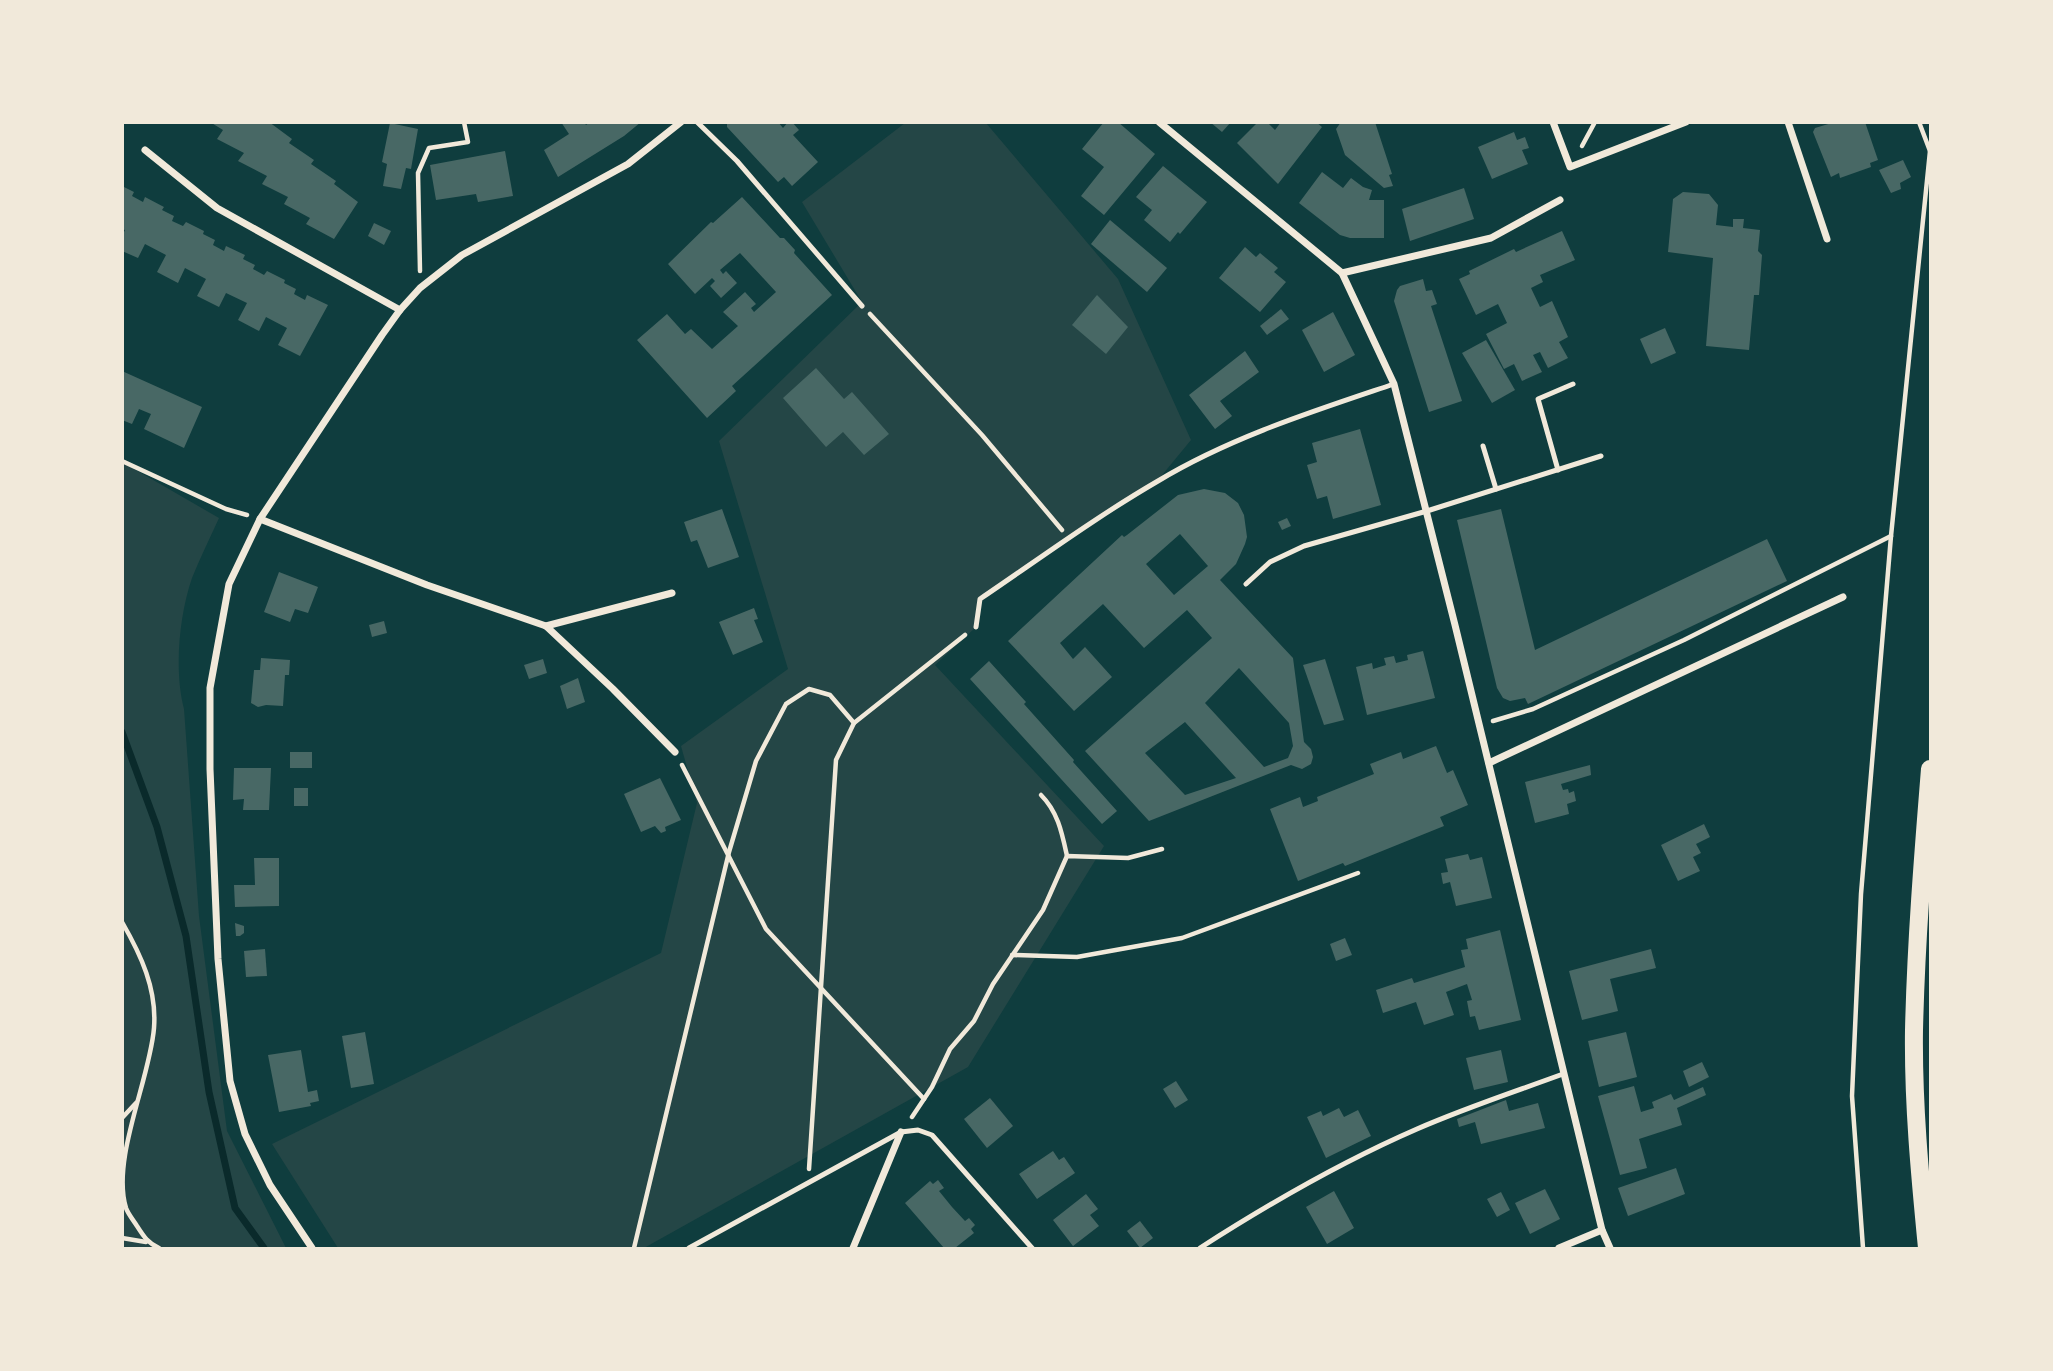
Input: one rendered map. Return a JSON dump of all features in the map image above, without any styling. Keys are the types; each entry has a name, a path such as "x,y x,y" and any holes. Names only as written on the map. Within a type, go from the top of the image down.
{"main road":[{"path":"1927,1248 1917,1155 1914,1033 1918,914 1930,769"}],"street":[{"path":"312,1248 270,1185 246,1134 230,1081 218,959 210,769 210,688 229,584 260,519 400,310 420,288 462,255 628,164 681,122"},
{"path":"1159,122 1342,273 1394,384 1480,726 1563,1074 1602,1230 1610,1248"},
{"path":"1553,122 1570,167 1686,122"},
{"path":"1788,122 1827,239"},
{"path":"145,150 217,208 400,310"},
{"path":"1342,273 1491,238 1560,200"},
{"path":"260,519 427,585 546,625 675,752"},
{"path":"546,625 672,593"},
{"path":"1489,763 1843,597"},
{"path":"853,1248 901,1132"},
{"path":"1559,1248 1602,1230"}],"lane":[{"path":"697,122 737,161 862,306"},
{"path":"976,627 980,599 1158,480 1214,452 1301,415 1394,384"},
{"path":"1558,470 1538,399 1573,384"},
{"path":"1483,446 1496,489"},
{"path":"1246,584 1270,562 1304,546 1427,511 1601,456"},
{"path":"1200,1248 1324,1173 1417,1129 1563,1074"},
{"path":"689,1248 901,1132 918,1130 932,1135 1032,1248"}],"path":[{"path":"420,288 418,173 429,148 468,142 464,122"},
{"path":"1863,1248 1852,1083 1861,894 1891,536 1930,151 1919,122"},
{"path":"862,306 992,445 1069,539"},
{"path":"122,461 226,509 260,519"},
{"path":"1480,726 1533,709 1684,640 1891,536"},
{"path":"807,1184 836,760 853,723 976,627"},
{"path":"634,1248 729,852 756,761 786,704 809,689 830,695 853,723"},
{"path":"675,752 729,852 766,929 924,1099"},
{"path":"901,1132 932,1087 950,1049 974,1021 1012,955 1043,910 1067,856 1052,807 1041,796"},
{"path":"1067,856 1128,858 1162,849"},
{"path":"1012,955 1077,957 1182,938 1358,873"},
{"path":"122,922 142,957 152,1000 154,1026 150,1051 136,1102 124,1167 126,1209 147,1242"},
{"path":"122,1118 136,1102"},
{"path":"122,1238 147,1242 159,1248"}],"shaded area":[{"path":"905,123 986,123 1118,279 1191,440 1158,480 980,599 976,627 935,665 1104,846 968,1067 644,1248 338,1248 272,1144 661,953 697,803 681,746 788,669 719,441 862,302 802,202"},
{"path":"122,462 219,518 192,578 179,644 179,678 184,709 199,916 227,1131 286,1248 123,1248"}],"building":[{"path":"210,122 269,122 292,139 289,143 314,160 311,164 336,181 334,184 358,202 334,239 306,224 310,218 284,204 288,197 262,184 267,176 238,161 244,153 217,139 223,130"},
{"path":"561,122 584,122 586,125 590,122 641,122 624,136 558,177 544,150 569,134"},
{"path":"727,122 778,122 783,128 788,122 792,122 799,130 793,135 818,162 792,186 784,177 778,182 727,127"},
{"path":"1104,122 1118,122 1155,154 1104,215 1081,196 1104,167 1082,149"},
{"path":"1210,122 1231,122 1222,132"},
{"path":"1258,122 1267,122 1275,130 1281,122 1316,122 1322,127 1278,184 1237,143"},
{"path":"1341,122 1375,122 1392,174 1389,175 1393,186 1384,188 1345,155 1336,129"},
{"path":"1835,122 1865,122 1878,160 1870,163 1871,167 1840,178 1839,173 1831,177 1813,132 1815,128"},
{"path":"390,123 418,129 411,169 406,168 401,189 383,186 387,164 382,162"},
{"path":"1514,132 1517,140 1525,137 1529,148 1522,150 1528,164 1492,179 1478,147"},
{"path":"505,151 513,196 478,202 476,194 436,200 430,165"},
{"path":"1903,160 1911,177 1900,183 1901,189 1891,193 1879,170"},
{"path":"1163,166 1207,202 1170,242 1144,220 1152,210 1136,197"},
{"path":"1322,172 1343,188 1351,178 1372,190 1369,200 1384,200 1384,238 1350,238 1340,235 1299,203"},
{"path":"122,186 134,192 132,196 143,202 145,197 164,207 162,210 174,216 172,221 183,226 186,222 204,231 203,234 215,240 213,245 224,251 226,246 245,255 243,259 255,265 253,269 264,275 267,271 285,280 284,283 296,289 294,294 305,300 307,295 328,305 300,356 278,345 287,328 266,317 259,331 238,320 247,303 226,293 219,307 197,296 206,279 185,268 178,283 157,272 166,255 145,244 138,258 122,251 122,236 125,230 122,229"},
{"path":"1464,188 1474,219 1410,241 1402,209"},
{"path":"1683,192 1709,194 1718,205 1716,225 1733,227 1733,219 1744,219 1743,228 1760,230 1758,251 1762,255 1759,295 1754,295 1749,350 1706,346 1713,258 1668,252 1673,199"},
{"path":"742,197 780,238 784,238 832,295 732,386 736,391 707,418 637,340 667,314 685,334 691,329 712,349 738,326 723,312 745,292 756,304 751,308 754,312 776,292 740,253 720,270 723,274 726,271 737,283 721,298 710,286 715,281 712,278 695,294 668,264 711,222"},
{"path":"1110,220 1167,268 1147,292 1091,244"},
{"path":"374,223 391,231 384,245 368,236"},
{"path":"1562,231 1575,260 1540,275 1543,282 1531,288 1540,307 1552,301 1568,337 1559,342 1568,358 1548,368 1540,352 1533,355 1542,372 1522,381 1514,364 1504,369 1486,334 1507,323 1498,304 1476,315 1459,279 1470,274 1469,271 1514,249 1516,252"},
{"path":"1245,247 1256,257 1260,253 1278,268 1274,272 1286,282 1260,312 1219,278"},
{"path":"1423,279 1426,291 1432,290 1437,304 1431,306 1462,401 1429,412 1394,301 1400,286"},
{"path":"1097,295 1128,327 1106,354 1072,325"},
{"path":"1281,309 1289,319 1267,335 1260,326"},
{"path":"1333,312 1355,355 1324,372 1302,330"},
{"path":"1665,328 1676,353 1651,364 1640,339"},
{"path":"1486,340 1515,390 1492,403 1462,353"},
{"path":"1245,351 1259,372 1220,401 1232,416 1215,429 1189,395"},
{"path":"816,368 844,399 852,392 889,434 864,455 843,432 826,447 783,398"},
{"path":"122,371 202,407 184,448 144,429 151,414 139,409 132,424 122,420"},
{"path":"1360,429 1381,505 1333,519 1327,496 1317,499 1307,465 1317,462 1312,443"},
{"path":"1204,489 1225,493 1238,503 1244,515 1247,537 1236,564 1220,580 1293,658 1304,742 1311,749 1313,757 1311,764 1302,769 1291,765 1149,821 1085,751 1212,638 1187,610 1144,648 1103,604 1060,643 1073,659 1085,647 1112,677 1074,711 1008,641 1122,535 1127,535 1178,495","holes":["1180,534 1208,566 1174,595 1146,564","1239,668 1289,723 1293,746 1288,758 1264,767 1205,703","1185,722 1236,778 1185,795 1145,753"]},
{"path":"722,509 739,557 708,568 697,540 691,542 684,522"},
{"path":"1501,509 1535,650 1767,539 1787,581 1528,704 1525,698 1510,701 1503,698 1497,688 1457,520"},
{"path":"1287,518 1291,526 1282,530 1278,522"},
{"path":"279,572 318,587 308,613 295,609 290,622 264,612"},
{"path":"754,608 758,619 754,620 763,642 733,655 719,622"},
{"path":"384,621 387,633 372,637 369,625"},
{"path":"1423,651 1435,698 1367,715 1356,667 1372,663 1373,669 1386,665 1384,658 1394,656 1396,663 1408,660 1407,655"},
{"path":"261,658 290,660 289,675 285,675 283,706 258,707 251,703 254,670 260,670"},
{"path":"543,659 547,673 529,679 524,665"},
{"path":"1325,659 1344,720 1324,725 1303,665"},
{"path":"989,661 1117,811 1102,824 970,679"},
{"path":"578,678 585,702 567,709 560,686"},
{"path":"1436,746 1447,773 1453,770 1468,805 1440,817 1444,826 1345,866 1343,863 1298,881 1270,809 1300,797 1303,807 1318,801 1317,797 1374,774 1370,764 1401,752 1403,759"},
{"path":"290,752 312,752 312,768 290,768"},
{"path":"1590,765 1591,775 1561,784 1563,790 1568,789 1569,793 1574,791 1576,801 1567,804 1569,814 1535,823 1525,782"},
{"path":"234,768 271,768 269,810 243,810 244,799 233,800"},
{"path":"660,778 681,820 665,827 666,831 661,833 655,826 641,832 624,794"},
{"path":"294,788 308,788 308,806 294,806"},
{"path":"1704,824 1710,837 1696,844 1701,853 1693,857 1700,871 1678,881 1661,845"},
{"path":"1468,854 1470,860 1482,857 1492,898 1456,906 1450,882 1443,884 1441,873 1448,872 1445,859"},
{"path":"254,858 279,858 279,906 235,907 234,885 255,885"},
{"path":"235,923 244,926 244,933 240,936 236,936"},
{"path":"1500,930 1521,1020 1479,1030 1475,1016 1470,1017 1467,1001 1472,1000 1467,984 1446,992 1454,1015 1424,1025 1416,1002 1383,1013 1376,990 1412,978 1414,983 1465,967 1461,950 1468,949 1466,939"},
{"path":"1345,938 1352,955 1336,961 1330,944"},
{"path":"265,949 267,976 246,977 244,951"},
{"path":"1651,949 1656,968 1610,979 1618,1011 1582,1020 1569,971"},
{"path":"365,1032 374,1084 351,1088 342,1036"},
{"path":"1626,1032 1637,1077 1599,1087 1588,1041"},
{"path":"301,1050 308,1092 317,1090 319,1101 310,1103 311,1106 279,1112 268,1055"},
{"path":"1501,1050 1508,1082 1474,1090 1466,1058"},
{"path":"1702,1062 1709,1077 1689,1087 1683,1071"},
{"path":"1176,1081 1188,1100 1175,1108 1163,1089"},
{"path":"1634,1086 1641,1112 1654,1108 1652,1102 1671,1094 1674,1100 1703,1087 1706,1095 1677,1108 1682,1125 1639,1139 1647,1168 1620,1175 1598,1096"},
{"path":"990,1098 1013,1126 987,1148 964,1119"},
{"path":"1506,1100 1509,1111 1538,1103 1545,1128 1481,1144 1475,1122 1459,1127 1457,1119"},
{"path":"1339,1108 1344,1117 1358,1110 1371,1136 1326,1158 1307,1117 1321,1111 1323,1116"},
{"path":"1053,1151 1059,1160 1064,1157 1075,1173 1037,1199 1019,1174"},
{"path":"1676,1168 1685,1194 1628,1216 1618,1188"},
{"path":"938,1180 944,1188 939,1191 952,1207 965,1221 969,1218 975,1225 971,1229 974,1233 955,1248 944,1248 905,1203 930,1181 933,1184"},
{"path":"1545,1189 1560,1219 1530,1234 1515,1203"},
{"path":"1334,1191 1354,1228 1327,1244 1306,1207"},
{"path":"1501,1192 1510,1210 1497,1217 1487,1199"},
{"path":"1086,1194 1098,1209 1090,1215 1099,1226 1073,1246 1053,1220"},
{"path":"1140,1221 1153,1238 1140,1248 1127,1231"}],"waterway":[{"path":"122,732 157,827 186,936 209,1092 235,1208 264,1248"}]}
